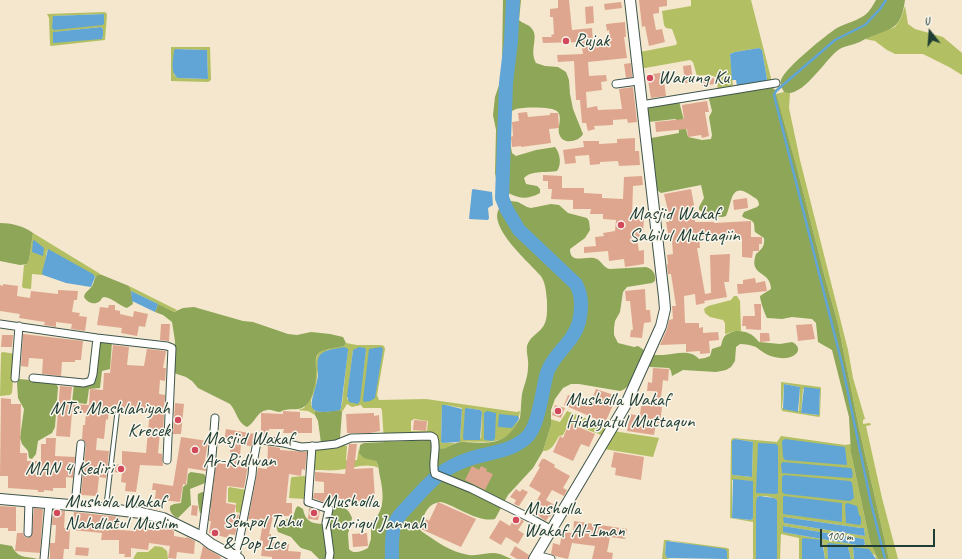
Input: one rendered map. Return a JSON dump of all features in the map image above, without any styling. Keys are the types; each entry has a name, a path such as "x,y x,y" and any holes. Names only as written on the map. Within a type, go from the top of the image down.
{"street":[{"path":"550,559 535,557 625,406 657,337 664,315 664,297 638,81 630,0"},
{"path":"616,84 638,81"},
{"path":"641,105 776,83"},
{"path":"0,324 97,338 167,346 172,348 167,460"},
{"path":"15,378 19,326"},
{"path":"32,378 84,383 91,382 97,338"},
{"path":"202,537 211,469 215,418"},
{"path":"0,499 106,508 165,518 238,558 257,442 262,440 301,446 312,446 338,444 351,438 431,436 434,438 435,442 435,474 472,489 532,518 552,530"},
{"path":"75,505 80,444"},
{"path":"312,446 308,502 329,509 326,523 330,553 329,559"},
{"path":"28,533 29,501"},
{"path":"44,559 49,503"}],"lane":[{"path":"106,508 117,414"}],"green space":[{"path":"503,0 521,0 519,20 529,26 534,32 533,53 536,63 545,66 558,67 566,72 569,80 573,109 583,134 579,139 572,141 562,139 559,133 560,118 558,112 555,110 531,107 516,109 510,112 508,129 512,153 516,156 536,150 555,147 559,155 560,165 557,171 535,173 527,175 524,178 526,184 537,186 540,189 540,193 523,198 498,188 495,173 496,130 493,115 502,64"},
{"path":"691,0 751,0 771,81 718,90 716,78 708,75 697,76 693,62 690,60 645,68 642,67 640,52 676,45 677,43 672,29 666,28 664,25 662,11 691,6","holes":["759,48 762,50 767,79 765,81 733,87 730,54"]},
{"path":"876,0 905,0 898,23 889,29 858,43 839,49 805,85 791,93 784,92 781,85 781,80 790,68 806,52 840,26 859,19 865,15"},
{"path":"905,6 908,24 915,29 943,37 962,53 962,75 923,54 895,54 875,41 865,39 895,27 901,18"},
{"path":"105,12 107,14 105,40 51,46 49,18 47,14","holes":["104,14 104,23 53,16","101,27 103,29 103,38 55,32"]},
{"path":"171,47 210,47 211,80 208,82 171,81","holes":["175,49 207,50 208,79 178,78 174,75"]},
{"path":"771,86 775,90 797,168 838,324 859,428 889,559 878,559 870,542 851,453 849,417 832,350 818,342 816,323 812,319 792,317 782,319 767,318 764,311 760,296 771,289 770,283 768,279 757,270 754,261 756,254 763,245 764,238 755,232 754,223 752,221 742,216 744,212 757,207 759,205 758,201 756,198 743,191 738,191 733,196 726,216 721,217 713,213 704,213 699,210 704,198 701,185 661,193 657,190 651,138 679,133 678,121 675,119 648,122 646,106 679,101 688,137 702,140 711,139 712,135 709,117 712,111 710,98"},
{"path":"784,92 790,93 789,108 800,160 848,350 853,378 865,419 863,420 863,424 870,423 871,425 866,426 882,498 898,559 889,559 859,428 838,324 776,94"},
{"path":"511,201 518,202 531,208 551,204 559,205 568,213 587,218 589,221 590,230 585,238 570,249 573,257 597,259 610,269 646,267 654,272 655,281 652,283 627,287 623,292 620,312 615,321 614,335 618,343 634,347 638,346 644,350 632,380 624,389 620,391 579,384 571,384 563,388 555,399 551,410 551,425 543,451 533,468 508,495 495,519 482,519 441,502 432,505 426,511 420,529 421,531 444,546 462,554 475,555 496,553 512,559 319,559 311,551 301,548 291,537 278,532 276,526 293,517 298,506 303,509 307,519 312,522 323,524 329,509 340,507 346,509 352,518 348,534 349,549 356,552 368,548 371,539 371,523 379,513 383,496 378,465 376,461 364,458 359,453 360,445 364,443 429,440 433,447 442,449 460,442 493,442 505,437 520,419 522,394 528,371 527,346 531,338 544,325 547,315 547,301 542,278 506,238 500,226 497,216 500,207"},
{"path":"0,223 17,225 26,228 33,233 29,260 27,264 20,265 0,261"},
{"path":"33,233 102,275 95,277 47,250 43,275 32,274 31,289 23,288 24,265 27,264 29,260"},
{"path":"102,275 129,286 133,304 127,308 107,297 102,298 100,301 95,303 91,303 87,300 84,297 86,292 90,289 94,283 95,277"},
{"path":"129,286 177,310 174,312 131,291"},
{"path":"734,296 737,296 740,301 741,331 725,334 725,323 723,320 710,317 705,313 704,309 708,306 731,300"},
{"path":"158,304 174,312 183,308 194,307 243,321 253,322 288,334 297,335 311,332 330,334 343,337 346,343 344,346 326,350 318,354 316,359 316,378 312,396 305,406 280,412 268,410 263,411 247,427 239,420 230,404 198,388 186,377 174,373 175,341 172,322 163,315 155,312"},
{"path":"735,331 748,333 754,336 759,342 780,344 792,342 798,347 798,351 793,356 780,358 772,357 754,346 740,344 736,347 735,361 731,367 726,370 716,372 683,370 672,376 669,368 650,367 648,365 653,355 686,353 699,359 705,358 710,356 712,349 721,346 725,336"},
{"path":"98,342 112,342 110,369 102,371 100,388 89,389 86,404 72,402 74,384 90,384"},
{"path":"346,343 384,346 385,349 377,395 379,400 426,399 517,412 520,411 517,422 509,435 503,439 489,442 459,442 462,408 446,405 442,406 441,442 455,443 444,449 437,449 429,440 384,442 381,408 363,408 361,405 352,407 347,404 342,412 340,410 342,404 348,349 327,350 318,369 316,387 311,400 311,405 315,411 315,415 308,411 298,410 304,408 312,391 315,381 318,354 325,349 344,346","holes":["353,350 366,350 359,403 347,399","467,408 480,410 482,412 481,439","414,419 428,421 427,431 411,431 411,421"]},
{"path":"1,353 15,354 12,393 10,395 0,396"},
{"path":"19,379 42,381 56,384 58,387 55,427 52,433 38,441 36,454 32,459 29,458 28,451 22,444 20,438 24,409 18,398 17,383"},
{"path":"781,382 821,388 819,417 782,411","holes":["784,384 800,387 799,411 782,408","803,389 820,389 819,415 801,413"]},
{"path":"340,410 342,412 340,439 338,441 321,443 315,411 323,412"},
{"path":"567,411 608,427 604,436 569,423 563,435 559,436 553,446 549,450 543,451 551,425 550,419 560,422"},
{"path":"613,431 659,438 653,457 604,449"},
{"path":"781,436 845,445 851,444 851,453 870,542 878,559 876,559 875,555 853,549 854,559 851,559 848,547 827,544 828,559 825,559 823,543 802,540 802,559 799,559 799,538 781,534 780,559 777,559 777,500 759,496 757,497 756,559 753,559 753,522 730,518 731,440 733,438 777,442","holes":["735,439 753,442 752,477 732,474 732,441","732,480 753,481 753,518 751,520 732,518","784,517 864,528 865,536 784,523","783,526 864,539 865,545 863,546 784,532"]},
{"path":"343,445 347,446 347,461 357,460 359,448 363,456 376,461 379,468 374,466 364,466 335,470 315,470 314,450 338,448"},
{"path":"191,472 204,474 206,477 205,483 190,489 191,505 178,518 172,514 170,506 181,503 183,487 187,484 188,474"},
{"path":"306,477 305,499 289,498 291,478"},
{"path":"229,487 246,490 241,513 236,512 236,503 228,502"},
{"path":"202,492 206,493 212,499 211,507 203,515 200,513 198,498 198,494"},
{"path":"664,540 727,548 729,549 729,559 727,559 727,551 671,541 666,542 665,554 667,558 670,559 662,559"},
{"path":"0,544 12,546 20,555 38,559 0,559"},
{"path":"155,546 162,547 167,551 168,559 133,559 137,552 148,552"}],"water":[{"path":"104,14 103,25 54,30 52,28 53,16"},
{"path":"101,27 103,29 102,39 53,43 53,32"},
{"path":"759,48 762,50 767,79 766,81 737,86 736,80 732,80 730,54"},
{"path":"175,49 207,50 208,79 178,78 175,76 173,66"},
{"path":"473,189 492,192 493,205 488,208 488,220 469,219"},
{"path":"34,240 44,248 43,256 32,252"},
{"path":"48,249 93,274 95,277 91,287 66,283 43,275 42,273"},
{"path":"131,291 158,304 155,312 132,301"},
{"path":"344,347 348,349 348,351 341,408 340,410 318,412 312,405 312,400 318,376 319,357 322,353"},
{"path":"359,347 365,348 366,350 360,401 358,404 349,402 347,396 353,350"},
{"path":"381,347 383,349 375,398 364,402 369,349"},
{"path":"784,384 800,387 798,412 783,409"},
{"path":"804,387 820,389 819,415 801,413"},
{"path":"442,405 462,409 459,442 441,442"},
{"path":"465,409 480,410 482,412 480,440 464,440 463,438"},
{"path":"487,411 496,413 495,438 493,441 484,439 484,413"},
{"path":"499,414 518,416 519,419 512,428 499,427"},
{"path":"735,439 753,442 752,477 732,474 732,441"},
{"path":"785,439 845,447 847,465 785,460 783,457 782,441"},
{"path":"758,443 776,444 778,446 778,493 776,494 756,493"},
{"path":"783,462 850,468 853,474 852,478 849,478 782,473 781,464"},
{"path":"784,475 850,481 852,483 854,498 850,501 785,494 782,492 782,477"},
{"path":"733,479 753,481 753,518 751,520 732,518"},
{"path":"784,496 842,503 842,522 783,514"},
{"path":"757,497 774,498 777,500 777,559 756,559 756,502"},
{"path":"847,503 857,506 861,517 860,525 846,523 845,505"},
{"path":"784,517 864,528 865,536 784,523"},
{"path":"783,526 864,539 865,544 863,546 787,533 783,532"},
{"path":"803,538 822,540 825,559 802,559"},
{"path":"667,541 725,549 727,551 727,559 667,558 665,554"},
{"path":"827,544 847,545 851,559 828,559"},
{"path":"853,547 869,549 876,559 854,559"}],"building":[{"path":"558,0 569,0 572,30 592,28 593,44 610,42 609,30 607,31 606,24 625,22 626,37 624,37 627,58 588,62 589,76 606,75 607,81 601,82 602,90 586,92 587,108 597,106 598,110 622,109 619,89 633,87 637,122 628,123 627,119 613,120 613,125 594,126 595,129 588,131 586,123 582,123 580,100 576,100 574,61 558,62 557,55 583,54 581,42 543,43 542,37 552,37 551,35 554,34 553,17 550,17 550,9 558,8"},
{"path":"639,0 667,0 667,6 659,7 659,13 653,14 656,30 662,29 665,42 649,46 645,26 642,27"},
{"path":"621,2 622,8 605,10 604,4"},
{"path":"593,6 594,23 586,24 585,7"},
{"path":"631,63 632,77 626,78 624,64"},
{"path":"691,65 693,82 685,83 683,66"},
{"path":"666,72 667,80 664,81 666,96 651,98 647,75"},
{"path":"714,78 715,84 702,86 701,79"},
{"path":"707,101 709,112 705,112 709,136 702,138 701,135 688,137 687,129 656,132 655,122 684,119 682,105"},
{"path":"527,112 528,117 558,113 559,128 549,129 551,143 512,147 512,122 519,121 518,113"},
{"path":"635,138 635,151 639,151 640,165 619,166 618,161 600,162 600,164 590,165 589,155 575,156 576,163 565,164 563,150 584,147 583,141 599,141 599,144 617,143 617,139"},
{"path":"543,175 562,176 562,188 584,188 584,193 602,194 602,198 623,199 624,177 642,176 643,185 633,186 632,218 644,219 643,232 639,232 641,238 637,239 639,251 644,250 644,264 625,267 624,259 609,261 608,251 584,253 584,247 596,246 595,237 604,236 603,233 615,231 616,220 603,219 603,214 590,214 591,209 573,209 573,200 551,199 552,189 548,189 548,181 543,181"},
{"path":"691,189 696,215 695,222 714,223 751,221 751,237 762,237 762,244 759,244 759,251 753,251 752,258 742,257 742,239 723,240 722,234 699,237 700,248 697,248 705,294 711,293 710,255 730,254 729,282 724,282 727,297 704,301 705,303 696,305 695,294 684,296 685,323 699,323 699,328 703,327 703,333 718,332 719,340 709,341 710,353 700,354 700,351 686,352 686,344 660,345 669,320 673,319 672,306 676,306 671,274 668,274 667,265 667,255 673,254 672,241 669,242 666,222 669,222 669,215 664,194"},
{"path":"747,198 748,208 734,210 733,200"},
{"path":"755,278 756,283 765,281 767,291 738,294 737,284 743,284 743,280"},
{"path":"3,284 18,286 17,296 30,298 31,291 58,294 58,290 78,291 77,300 74,300 72,312 80,313 79,316 87,317 85,331 71,329 72,324 56,322 56,327 44,325 45,322 19,318 20,314 0,311 0,285 3,286"},
{"path":"645,289 646,310 650,310 651,322 644,323 642,338 630,337 631,330 633,330 630,301 626,301 625,291"},
{"path":"754,304 761,304 761,330 746,329 746,326 742,326 743,316 755,316"},
{"path":"109,305 115,305 115,310 120,311 120,314 133,317 134,311 148,314 145,327 139,326 137,336 121,333 122,328 97,325 100,307 108,308"},
{"path":"161,324 170,324 169,341 160,340"},
{"path":"812,324 815,339 798,341 796,325"},
{"path":"760,333 769,333 770,341 760,342"},
{"path":"23,334 83,341 81,360 75,360 75,362 62,362 61,376 42,374 43,359 29,358 28,367 21,366"},
{"path":"2,335 13,335 12,347 1,347"},
{"path":"113,345 129,347 127,365 144,366 147,349 166,351 163,368 166,368 165,381 160,380 159,394 165,395 163,433 160,433 158,453 162,454 163,466 140,465 136,492 125,491 126,483 121,482 122,473 113,472 114,464 122,465 122,451 146,453 150,410 109,407 104,439 97,438 96,450 109,451 106,478 99,477 97,496 81,495 86,444 82,439 86,413 72,412 70,437 56,436 60,386 72,387 70,404 89,405 90,389 103,390 104,373 110,373"},
{"path":"653,368 669,369 668,381 663,380 660,424 656,423 654,435 627,431 630,414 640,416 641,406 652,406 654,391 647,391 648,382 652,383"},
{"path":"596,389 617,396 605,423 564,405 568,395 590,404"},
{"path":"1,398 11,399 11,404 21,404 20,453 27,453 27,461 41,461 41,444 46,444 46,438 56,438 55,456 75,457 73,478 66,477 66,488 53,488 53,491 44,490 44,492 38,492 38,490 8,488 8,476 0,476"},
{"path":"175,403 184,404 181,434 173,434"},
{"path":"555,405 565,408 561,418 552,415"},
{"path":"283,411 300,412 300,418 312,418 312,433 283,433 284,429 269,429 269,435 261,435 261,413 283,414"},
{"path":"374,413 374,416 379,415 380,431 370,433 347,433 346,414"},
{"path":"414,420 427,421 426,431 413,430"},
{"path":"569,423 595,434 589,447 581,444 573,461 553,452 560,436 563,438"},
{"path":"226,429 255,434 251,446 241,445 239,465 248,465 244,488 227,486 226,503 236,505 234,514 239,515 235,535 229,534 228,538 209,533 216,463 229,464 231,443 224,442"},
{"path":"181,437 208,441 205,460 207,460 206,471 188,468 186,485 183,484 180,502 155,499 156,490 152,490 153,483 173,486"},
{"path":"349,444 357,444 354,469 373,468 375,500 326,503 313,498 314,493 324,493 324,482 315,481 315,472 345,474"},
{"path":"268,446 280,448 280,450 307,452 305,470 302,469 301,476 289,474 286,503 292,503 292,516 273,516 269,534 271,534 271,542 289,544 288,551 301,552 300,559 272,559 272,557 261,556 263,541 260,540 263,522 248,519 258,468 267,469"},
{"path":"614,452 644,457 641,480 615,475 616,468 611,467"},
{"path":"542,459 545,459 555,465 554,467 570,476 563,488 567,490 564,496 552,490 546,500 558,507 546,521 531,511 541,493 529,486 540,467 538,466"},
{"path":"472,466 479,470 481,466 487,469 486,471 493,474 485,490 465,480"},
{"path":"516,489 520,492 522,489 528,492 519,506 514,504 516,500 510,497"},
{"path":"438,502 476,519 461,547 421,529 426,519 429,521"},
{"path":"192,505 198,506 197,516 191,515"},
{"path":"0,506 16,507 16,531 8,531 8,528 0,528"},
{"path":"34,508 43,509 40,553 15,551 17,533 23,533 27,538 32,535"},
{"path":"309,508 320,511 318,520 308,519"},
{"path":"53,510 65,511 64,528 70,529 69,549 64,549 63,559 50,559 50,543 55,543 56,525 52,525"},
{"path":"74,512 120,517 119,530 136,531 137,525 160,528 161,524 174,531 174,536 187,537 195,541 194,554 177,552 176,559 168,558 170,546 149,543 148,550 131,548 131,557 124,557 125,554 119,554 119,540 101,540 102,533 72,530"},
{"path":"515,516 524,521 518,530 524,534 518,544 506,537 501,545 489,538 500,520 510,526"},
{"path":"574,521 627,529 625,539 610,537 607,552 613,553 612,559 592,559 595,546 572,543 568,559 551,554 553,543 560,545 562,532 573,533"},
{"path":"367,533 368,546 353,547 352,534"},
{"path":"203,546 221,557 220,559 200,559"},
{"path":"515,546 529,555 528,559 517,559 510,555"},
{"path":"76,547 89,548 88,556 75,555"}],"waterway":[{"path":"392,559 392,536 396,520 437,476 461,462 507,449 520,443 530,433 540,408 547,373 550,366 573,336 579,322 581,302 576,284 519,230 507,210 502,198 506,83 511,41 513,0"},
{"path":"885,559 871,503 842,364 774,95 776,91 835,40 865,25 886,0"}],"place":[{"name":"Rujak","path":"566,41"},
{"name":"Warung Ku","path":"650,78"},
{"name":"Masjid Wakaf Sabilul Muttaqiin","path":"621,225"},
{"name":"Musholla Wakaf Hidayatul Muttaqun","path":"558,411"},
{"name":"MTs. Mashlahiyah Krecek","path":"178,420"},
{"name":"Masjid Wakaf Ar-Ridlwan","path":"195,450"},
{"name":"MAN 4 Kediri","path":"121,469"},
{"name":"Mushola Wakaf Nahdlatul Muslim","path":"57,513"},
{"name":"Musholla Thoriqul Jannah","path":"314,513"},
{"name":"Musholla Wakaf Al-Iman","path":"516,520"},
{"name":"Sempol Tahu & Pop Ice","path":"215,533"}]}
